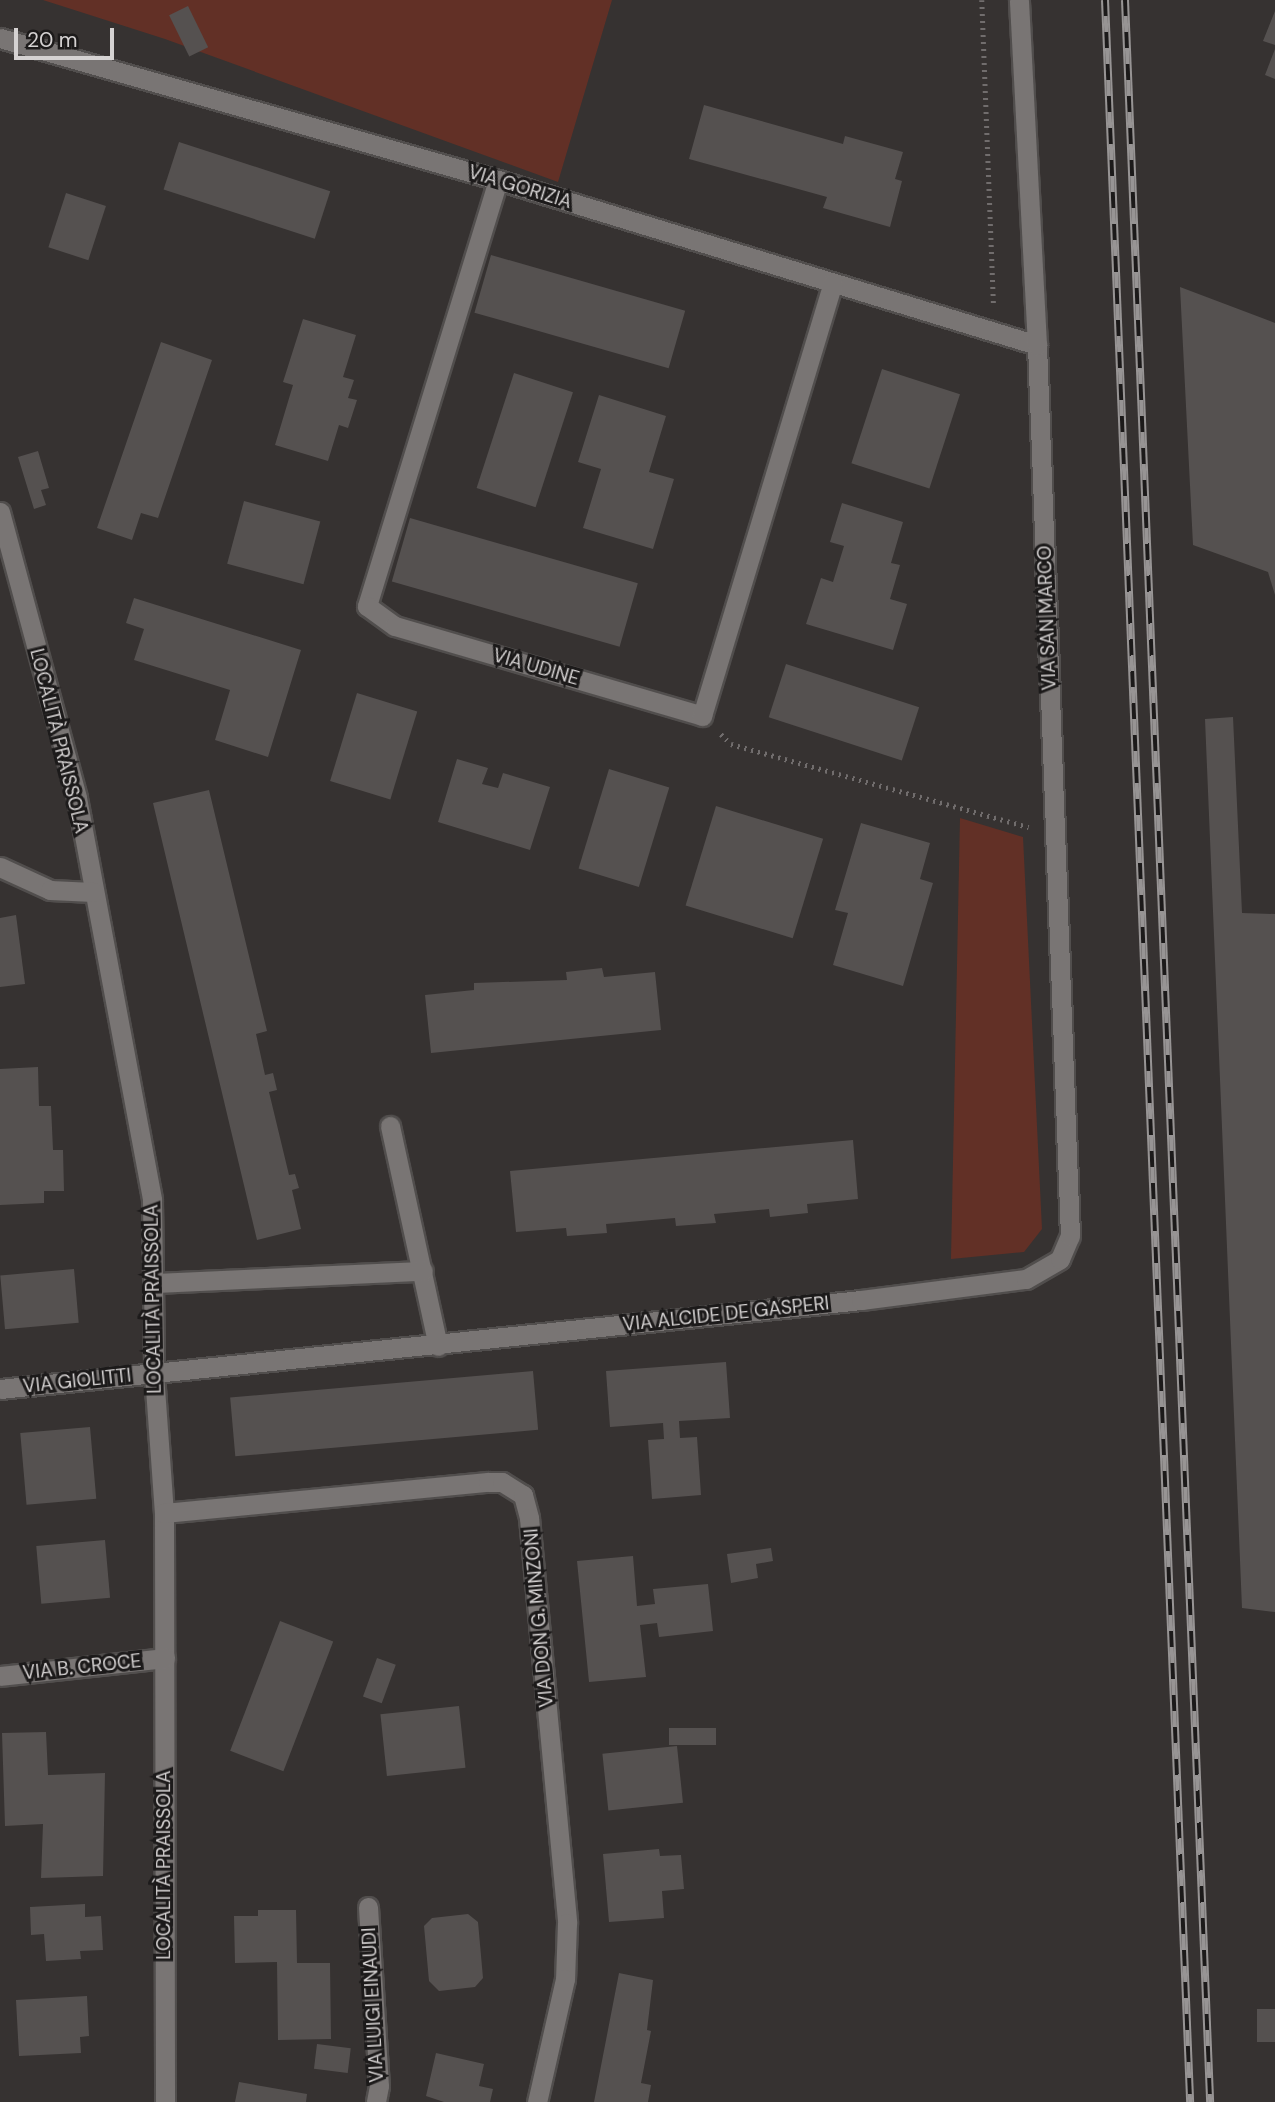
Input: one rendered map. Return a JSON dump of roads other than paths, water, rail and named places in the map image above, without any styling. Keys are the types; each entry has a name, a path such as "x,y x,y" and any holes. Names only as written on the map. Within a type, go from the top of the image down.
{"street":[{"name":"VIA SAN MARCO","path":"1019,0 1037,345 1070,1236"},
{"name":"VIA GORIZIA","path":"0,38 498,180 1037,345"},
{"name":"VIA UDINE","path":"498,180 367,606 395,626 702,716 833,283"},
{"name":"LOCALITÀ PRAISSOLA","path":"0,512 8,580 77,798 150,1187 154,1374 164,1513 165,2102"},
{"path":"0,867 50,890 93,892"},
{"path":"390,1126 438,1346"},
{"name":"VIA ALCIDE DE GASPERI","path":"154,1374 438,1346 1026,1279 1060,1259 1070,1236"},
{"path":"154,1283 423,1271"},
{"name":"VIA GIOLITTI","path":"0,1389 154,1374"},
{"name":"VIA DON G. MINZONI","path":"164,1513 488,1482 502,1482 523,1495 529,1518 567,1923 565,1979 537,2102"},
{"name":"VIA B. CROCE","path":"0,1676 165,1658"},
{"name":"VIA LUIGI EINAUDI","path":"368,1907 379,2086 376,2102"}],"railway":[{"path":"1105,0 1190,2102"},
{"path":"1125,0 1210,2102"}]}
